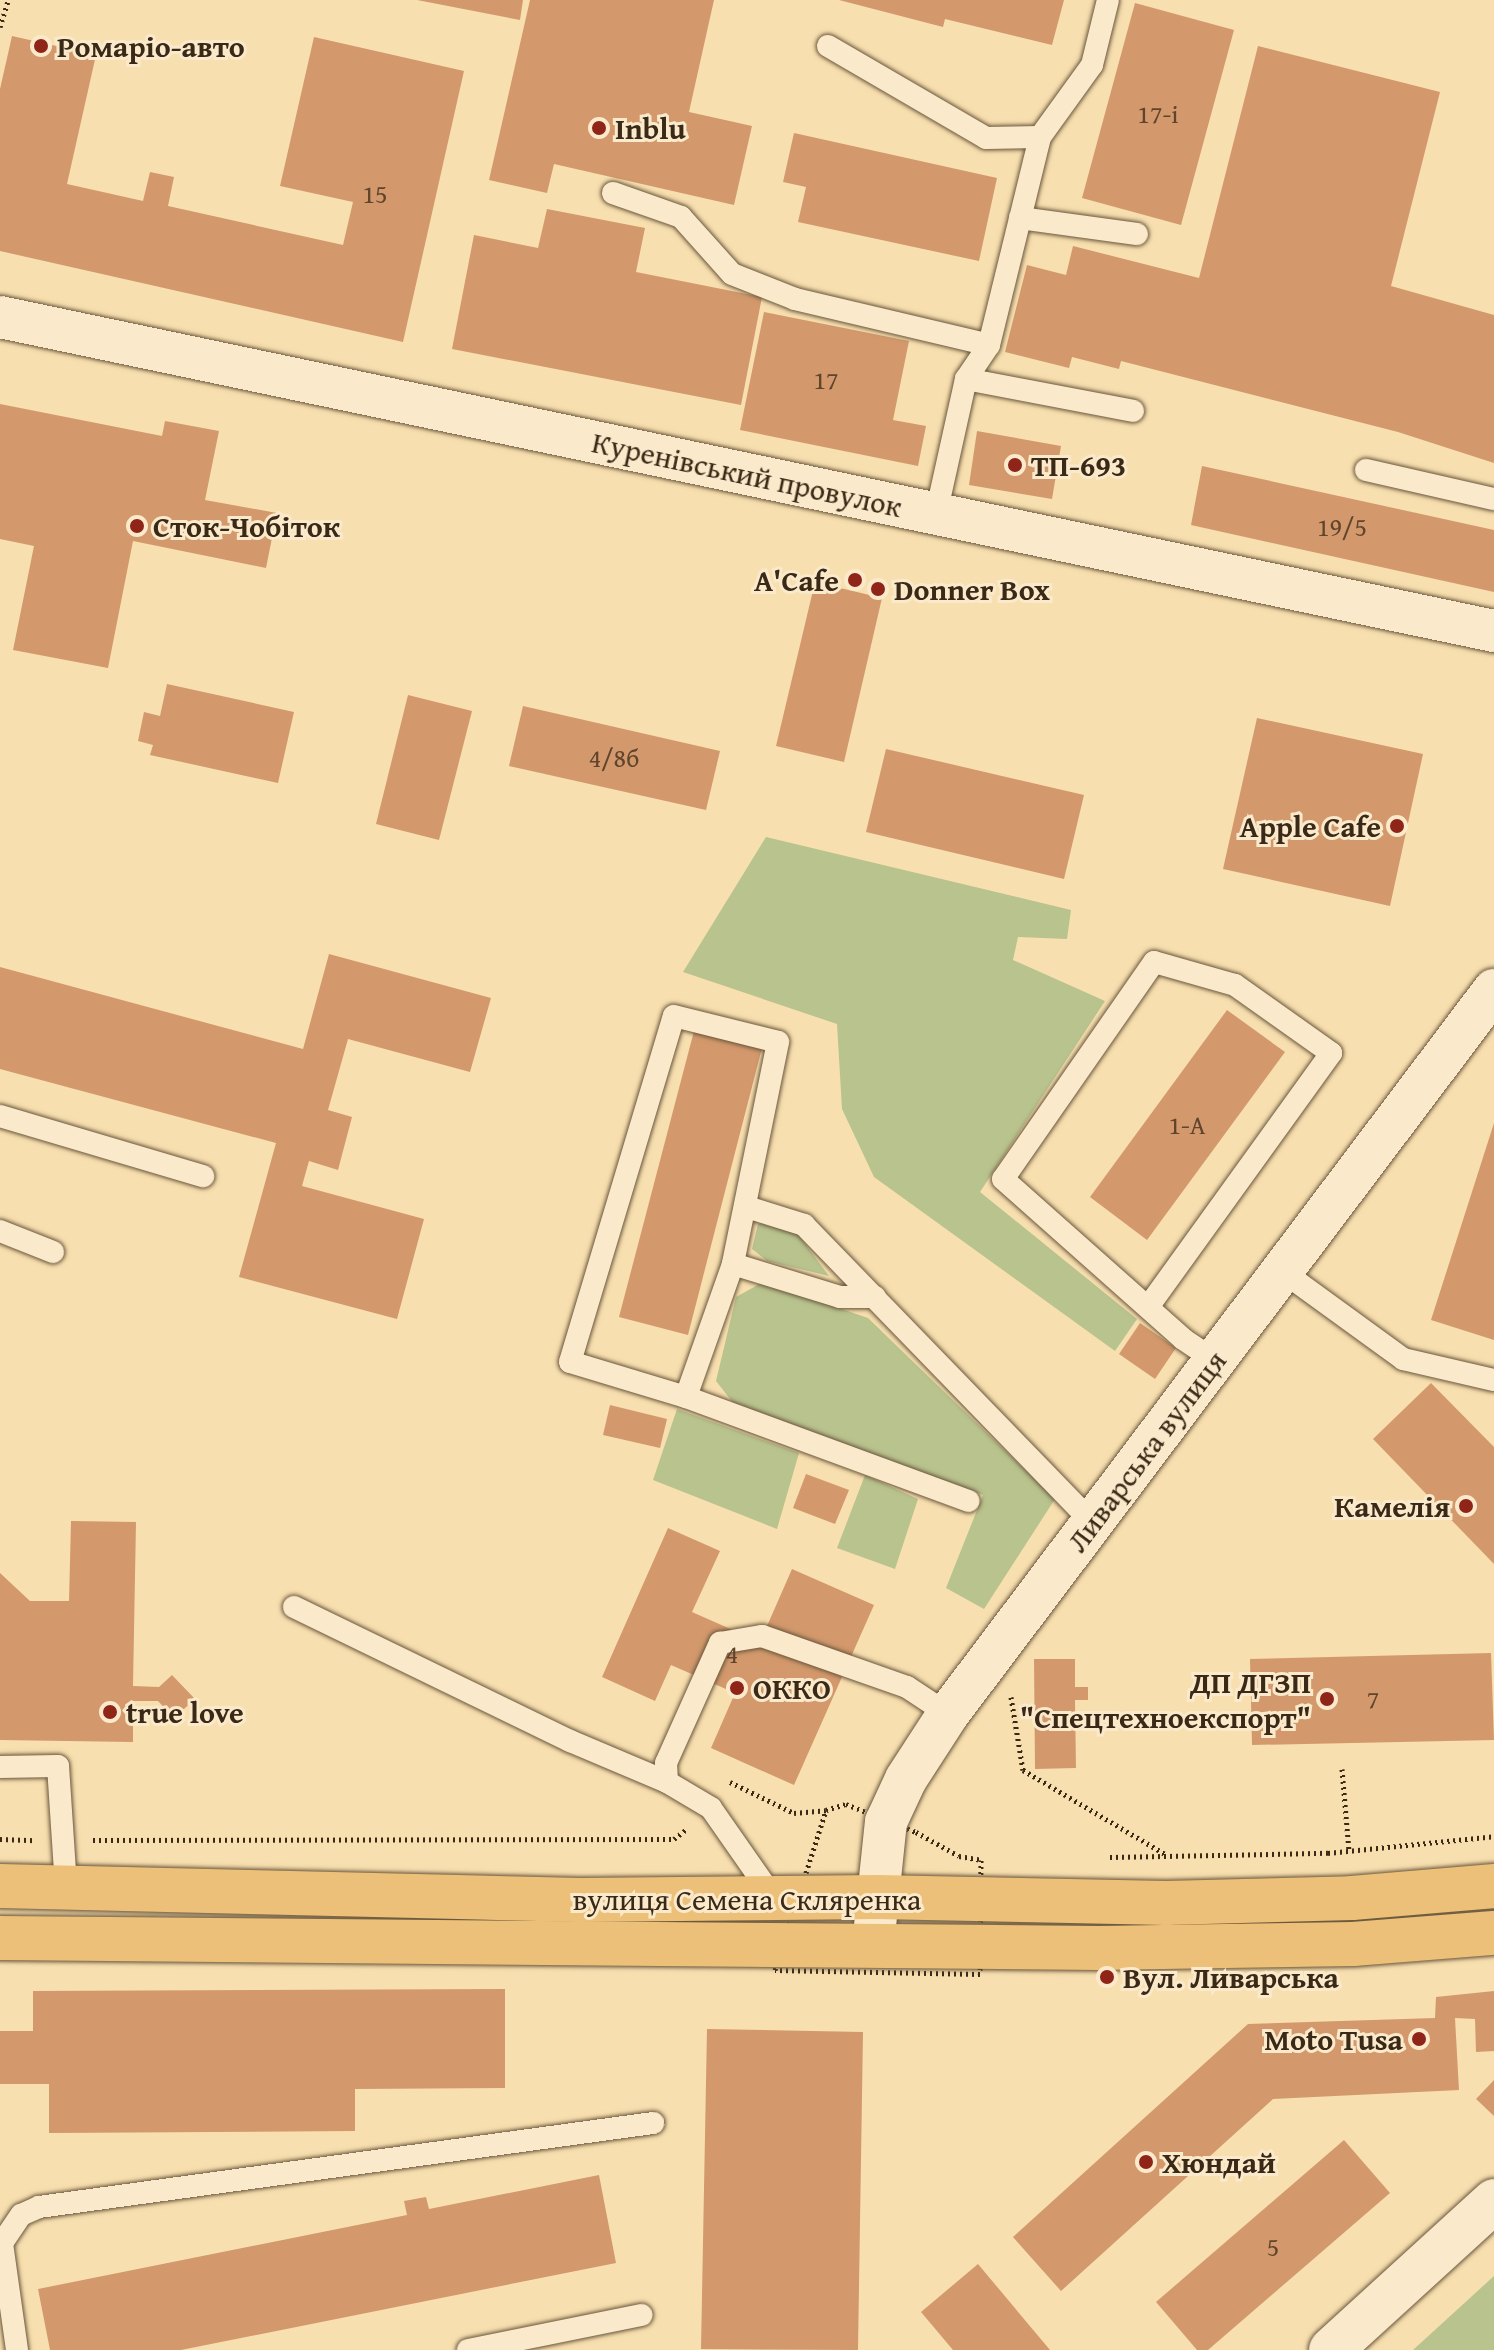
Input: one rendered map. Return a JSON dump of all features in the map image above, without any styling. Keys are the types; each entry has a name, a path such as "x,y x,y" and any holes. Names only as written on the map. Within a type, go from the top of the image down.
{"main road":[{"name":"вулиця Семена Скляренка","path":"0,1886 580,1900 877,1897 1166,1903 1352,1898 1494,1886"},
{"name":"вулиця Семена Скляренка","path":"0,1938 873,1945 1337,1944 1494,1933"},
{"path":"1331,2350 1494,2201"}],"street":[{"name":"Куренівський провулок","path":"0,317 1494,631"},
{"name":"Ливарська вулиця","path":"873,1945 886,1822 906,1779 948,1714 1494,990"}],"lane":[{"path":"936,514 966,379 989,345 1040,137 1092,65 1108,0"},
{"path":"828,46 986,138 1040,137"},
{"path":"613,193 681,217 732,274 795,299 989,345"},
{"path":"1020,218 1137,234"},
{"path":"966,379 1133,411"},
{"path":"1366,470 1494,499"},
{"path":"1148,1307 1331,1053 1235,985 1154,962 1003,1179 1148,1307 1214,1360"},
{"path":"686,1397 733,1264 778,1042 674,1016 570,1362 686,1397 968,1501"},
{"path":"0,1116 203,1176"},
{"path":"747,1207 804,1225 1092,1522"},
{"path":"0,1231 53,1252"},
{"path":"733,1264 840,1297 875,1297"},
{"path":"1282,1271 1403,1359 1494,1380"},
{"path":"294,1607 570,1741 667,1782 711,1808 773,1897"},
{"path":"667,1782 666,1763 720,1643 762,1636 907,1687 948,1714"},
{"path":"0,1767 58,1766 66,1888"},
{"path":"17,2350 2,2243 21,2215 39,2207 653,2123"},
{"path":"468,2350 642,2315"}],"path":[{"path":"0,27 8,0"},
{"path":"1001,1699 1010,1686 1023,1770 1168,1856"},
{"path":"1342,1769 1349,1851"},
{"path":"0,1839 424,1844 674,1839 711,1808 728,1781 794,1813 826,1810"},
{"path":"916,1832 925,1819"},
{"path":"1105,1857 1349,1851 1494,1836"},
{"path":"981,1860 996,1860"}],"green space":[{"path":"766,837 1071,910 1067,939 1018,937 1013,960 1105,1001 980,1192 1137,1319 1115,1351 874,1177 842,1109 837,1024 683,972"},
{"path":"770,1221 797,1233 829,1276 767,1261 752,1249 758,1224"},
{"path":"763,1282 868,1318 1055,1499 984,1609 946,1588 983,1495 734,1404 716,1381 736,1297"},
{"path":"677,1409 799,1453 777,1529 653,1480"},
{"path":"865,1475 918,1499 895,1569 837,1548"},
{"path":"1494,2276 1494,2350 1413,2350"}],"building":[{"path":"417,0 523,0 520,20"},
{"path":"530,0 714,0 689,112 752,126 734,205 554,164 547,193 489,180"},
{"path":"839,0 1064,0 1052,45 945,19 943,27"},
{"path":"1135,3 1234,30 1181,225 1082,198"},
{"path":"12,36 96,55 67,184 143,201 150,172 174,177 168,206 343,245 353,202 280,186 314,37 464,71 403,342 0,251 0,89"},
{"path":"1258,46 1440,92 1391,286 1494,315 1494,463 1398,432 1121,361 1119,369 1072,357 1069,368 1005,352 1027,265 1066,275 1073,246 1199,278"},
{"path":"794,133 997,178 979,261 798,222 806,187 783,182"},
{"path":"547,209 645,228 636,272 762,297 741,405 452,349 474,235 538,248"},
{"path":"764,312 909,341 893,420 926,426 918,466 740,430"},
{"name":"Сток-Чобіток","path":"0,404 162,436 165,421 219,431 205,500 277,513 266,568 133,541 108,668 13,650 34,546 0,539"},
{"name":"ТП-693","path":"977,431 1061,446 1052,499 969,485"},
{"path":"1202,466 1494,530 1494,592 1191,525"},
{"path":"815,582 882,598 844,762 776,746"},
{"path":"167,684 294,712 278,783 150,755 153,745 138,741 144,712 160,716"},
{"path":"408,695 472,711 439,840 376,824"},
{"path":"523,706 720,751 706,810 509,766"},
{"path":"1257,718 1423,754 1390,906 1223,869"},
{"path":"886,749 1084,795 1064,879 866,832"},
{"path":"329,954 491,998 470,1072 348,1039 328,1110 352,1117 338,1170 309,1161 302,1186 424,1219 397,1319 239,1277 276,1143 0,1069 0,967 303,1049"},
{"path":"1227,1010 1285,1052 1147,1240 1090,1197"},
{"path":"694,1031 762,1048 688,1335 619,1317"},
{"path":"1494,1123 1494,1340 1431,1320"},
{"path":"1140,1323 1176,1348 1155,1379 1119,1354"},
{"name":"Камелія","path":"1431,1383 1494,1447 1494,1564 1373,1439"},
{"path":"610,1405 667,1419 660,1448 603,1435"},
{"path":"806,1474 849,1490 835,1524 793,1508"},
{"path":"71,1521 136,1522 133,1686 159,1687 172,1675 195,1699 174,1718 158,1701 133,1701 133,1742 0,1740 0,1573 30,1601 69,1601"},
{"path":"668,1528 720,1551 692,1612 760,1642 792,1569 874,1605 794,1785 711,1748 735,1693 671,1665 655,1701 602,1677"},
{"path":"1491,1653 1494,1740 1252,1745 1250,1659"},
{"path":"1034,1659 1075,1659 1075,1687 1088,1687 1088,1700 1075,1700 1076,1768 1035,1769"},
{"path":"505,1989 505,2088 355,2089 355,2131 49,2133 49,2084 0,2084 0,2031 33,2031 33,1991"},
{"path":"1494,1991 1494,2051 1476,2052 1475,2019 1455,2018 1459,2090 1273,2099 1061,2291 1013,2237 1248,2024 1435,2018 1436,1997"},
{"path":"707,2029 863,2032 858,2350 701,2349"},
{"path":"1494,2080 1494,2116 1476,2099"},
{"path":"1344,2140 1390,2193 1208,2350 1197,2350 1156,2302"},
{"path":"599,2175 616,2263 181,2350 50,2350 38,2289 407,2215 404,2201 426,2197 429,2209"},
{"path":"978,2264 1050,2350 953,2350 921,2312"}],"place":[{"name":"Ромаріо-авто","path":"41,46"},
{"name":"Inblu","path":"599,128"},
{"name":"ТП-693","path":"1015,465"},
{"name":"Сток-Чобіток","path":"137,526"},
{"name":"A'Cafe","path":"855,580"},
{"name":"Donner Box","path":"878,589"},
{"name":"Apple Cafe","path":"1397,826"},
{"name":"Камелія","path":"1466,1506"},
{"name":"ОККО","path":"737,1688"},
{"name":"ДП ДГЗП \"Спецтехноекспорт\"","path":"1327,1699"},
{"name":"true love","path":"110,1712"},
{"name":"Вул. Ливарська","path":"1107,1977"},
{"name":"Moto Tusa","path":"1419,2039"},
{"name":"Хюндай","path":"1146,2162"}]}
